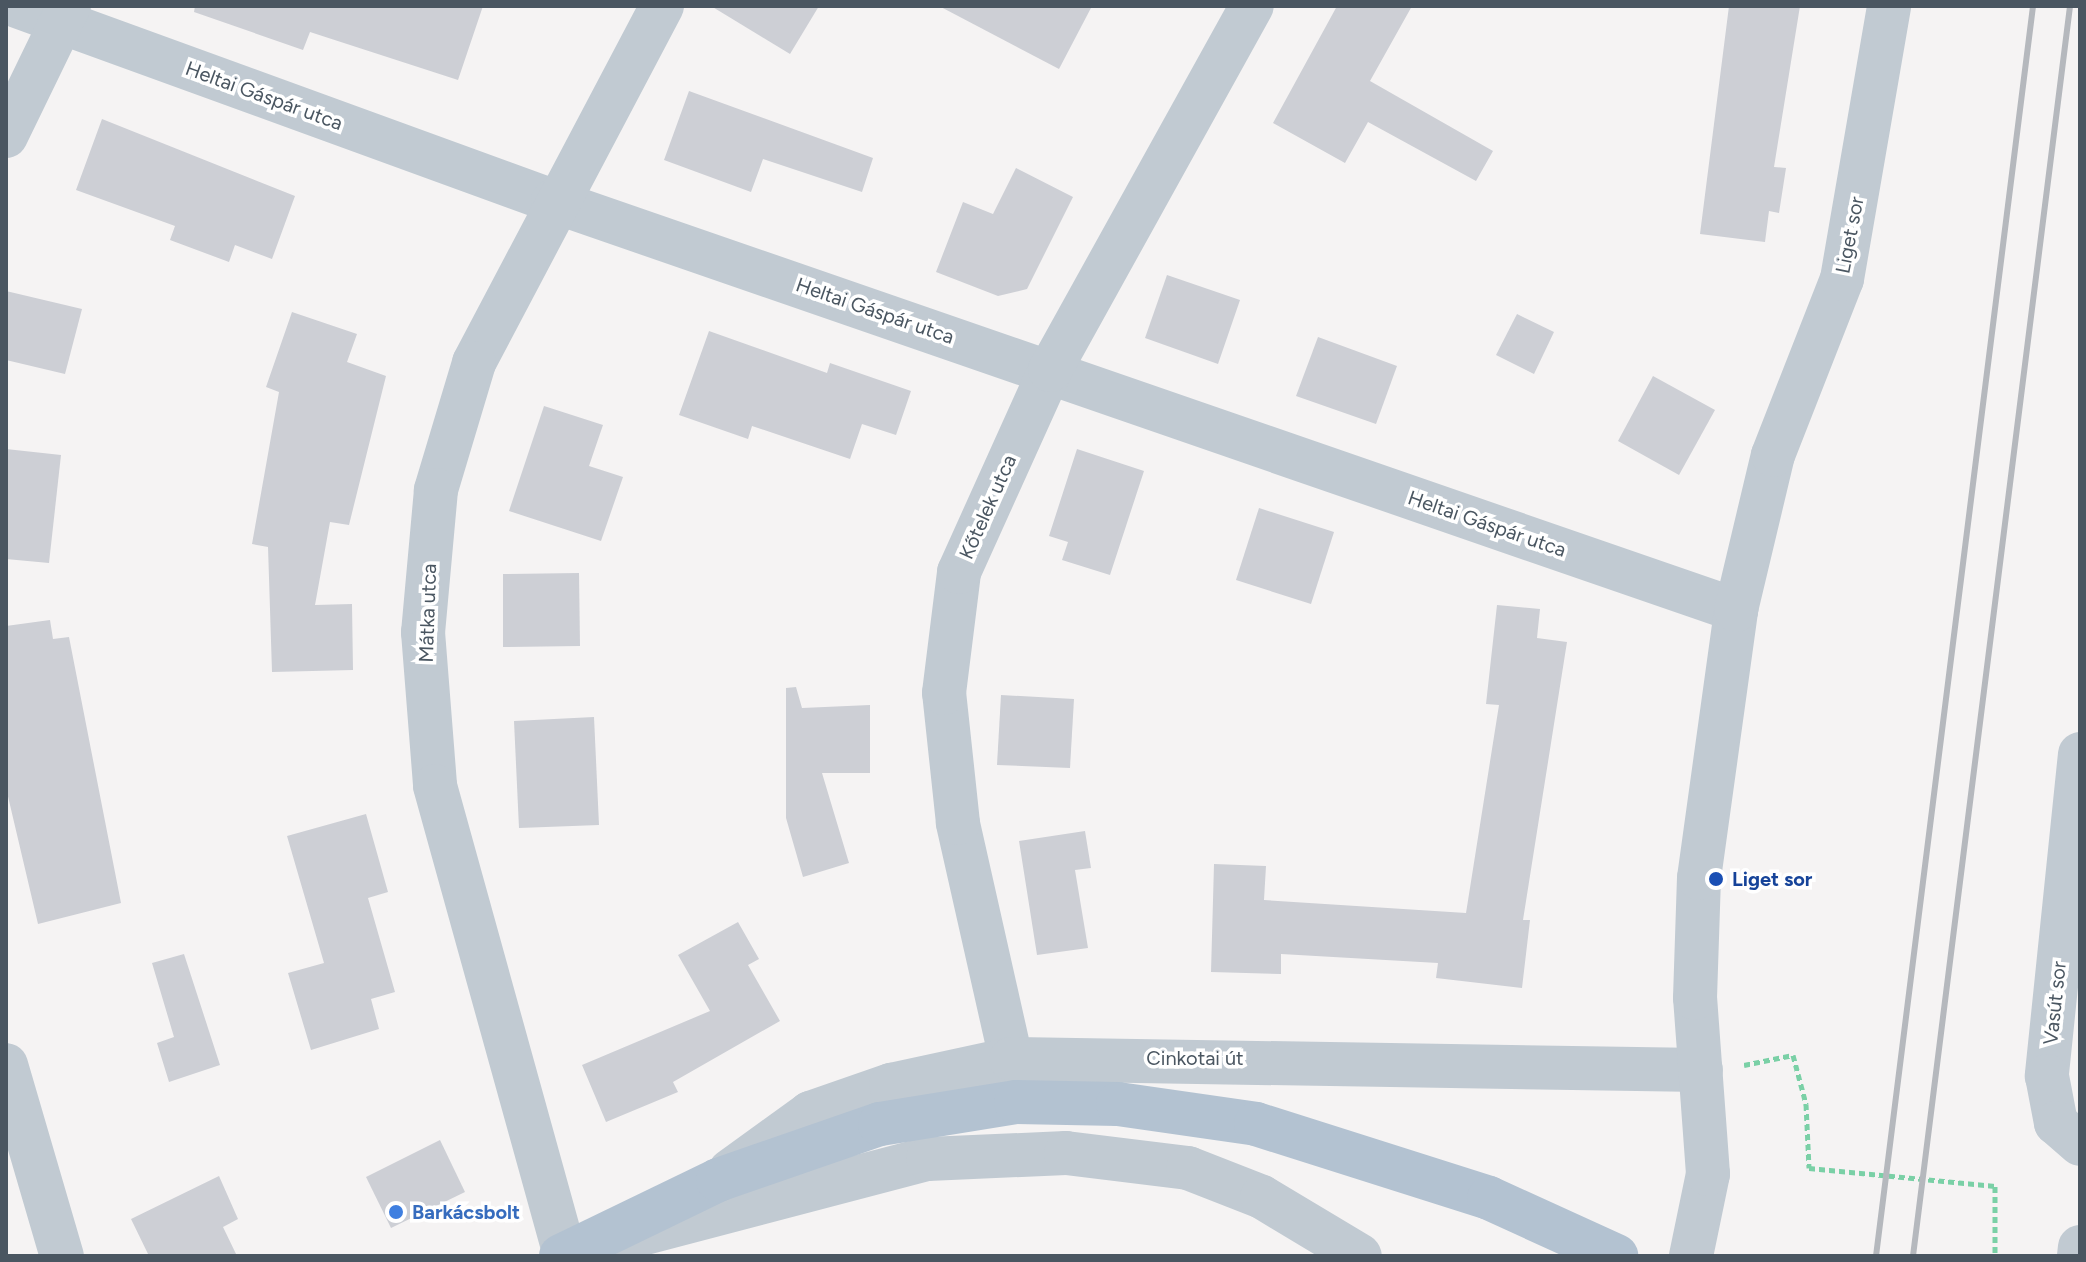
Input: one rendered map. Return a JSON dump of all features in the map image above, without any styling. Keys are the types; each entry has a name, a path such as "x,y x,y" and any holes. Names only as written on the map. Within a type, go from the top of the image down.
{"main road":[{"name":"Cinkotai út","path":"563,1255 718,1180 880,1124 1016,1102 1118,1104 1256,1124 1392,1163 1615,1256"}],"street":[{"name":"Heltai Gáspár utca","path":"17,6 65,14 553,201 1050,370 1736,610"},
{"name":"Mátka utca","path":"563,1255 435,786 423,632 436,490 474,363 553,201 662,6"},
{"name":"Kőtelek utca","path":"1011,1059 958,823 944,693 959,572 1050,370 1252,6"},
{"name":"Liget sor","path":"1691,1256 1708,1188 1718,1068 1699,878 1736,610 1773,455 1842,279 1889,6"},
{"path":"6,136 65,14"},
{"name":"Vasút sor","path":"2080,754 2047,1076 2056,1123 2080,1144"},
{"name":"Cinkotai út","path":"718,1180 810,1113 891,1085 1011,1059 1718,1068"},
{"path":"6,1065 62,1256"},
{"path":"563,1255 928,1159 1066,1153 1200,1173 1288,1210 1360,1256"},
{"path":"2079,1256 2080,1247"}],"path":[{"path":"1718,1068 1793,1055 1806,1104 1809,1168 1995,1186 1995,1256"}],"building":[{"path":"195,6 483,6 458,80 310,32 303,50 194,12"},
{"path":"711,6 819,6 790,54"},
{"path":"939,6 1092,6 1059,69"},
{"path":"1337,6 1412,6 1370,81 1493,151 1476,181 1368,122 1345,163 1273,123"},
{"path":"1729,6 1800,6 1774,167 1786,168 1779,213 1769,211 1765,242 1700,234"},
{"path":"689,91 873,158 862,192 763,159 751,192 664,160"},
{"path":"102,119 295,196 272,259 235,245 229,262 170,240 175,226 76,190"},
{"path":"1016,168 1073,197 1027,289 998,296 936,272 963,202 993,214"},
{"path":"1167,275 1240,300 1218,364 1145,338"},
{"path":"6,291 82,309 65,374 6,360"},
{"path":"292,312 357,334 347,362 386,376 349,525 330,522 315,605 352,604 353,670 272,672 268,547 252,544 279,392 266,387"},
{"path":"1517,314 1554,332 1534,374 1496,355"},
{"path":"709,331 827,373 830,363 911,391 896,435 862,424 850,459 752,426 748,439 679,415"},
{"path":"1318,337 1397,366 1376,424 1296,396"},
{"path":"1653,376 1715,410 1679,475 1618,441"},
{"path":"544,406 603,425 589,466 623,477 601,541 509,511"},
{"path":"6,449 61,455 49,563 6,559"},
{"path":"1077,449 1144,471 1110,575 1062,560 1068,542 1049,536"},
{"path":"1259,508 1334,532 1311,604 1236,580"},
{"path":"579,573 580,646 503,647 503,574"},
{"path":"1497,605 1540,609 1537,638 1567,642 1523,920 1530,920 1522,988 1436,978 1438,963 1281,954 1281,974 1211,972 1214,864 1266,866 1264,900 1466,913 1499,705 1486,704"},
{"path":"50,620 53,639 69,637 121,903 38,924 6,788 6,626"},
{"path":"796,687 802,708 870,705 870,773 822,773 849,863 803,877 786,818 786,688"},
{"path":"1001,695 1074,699 1070,768 997,765"},
{"path":"594,717 599,825 519,828 514,721"},
{"path":"366,814 388,892 368,898 395,992 371,999 379,1029 311,1050 288,973 324,963 287,836"},
{"path":"1085,831 1091,868 1075,870 1088,948 1037,955 1019,841"},
{"path":"738,922 759,959 748,965 780,1021 673,1082 678,1092 606,1122 582,1065 710,1011 678,955"},
{"path":"184,954 220,1065 169,1082 157,1043 174,1037 152,963"},
{"path":"440,1140 465,1192 391,1228 366,1177"},
{"path":"219,1176 238,1219 223,1227 237,1256 149,1256 131,1219"}],"railway":[{"path":"1876,1256 2033,6"},
{"path":"1913,1256 2070,6"}],"place":[{"name":"Liget sor","path":"1716,879"},
{"name":"Barkácsbolt","path":"396,1212"}]}
